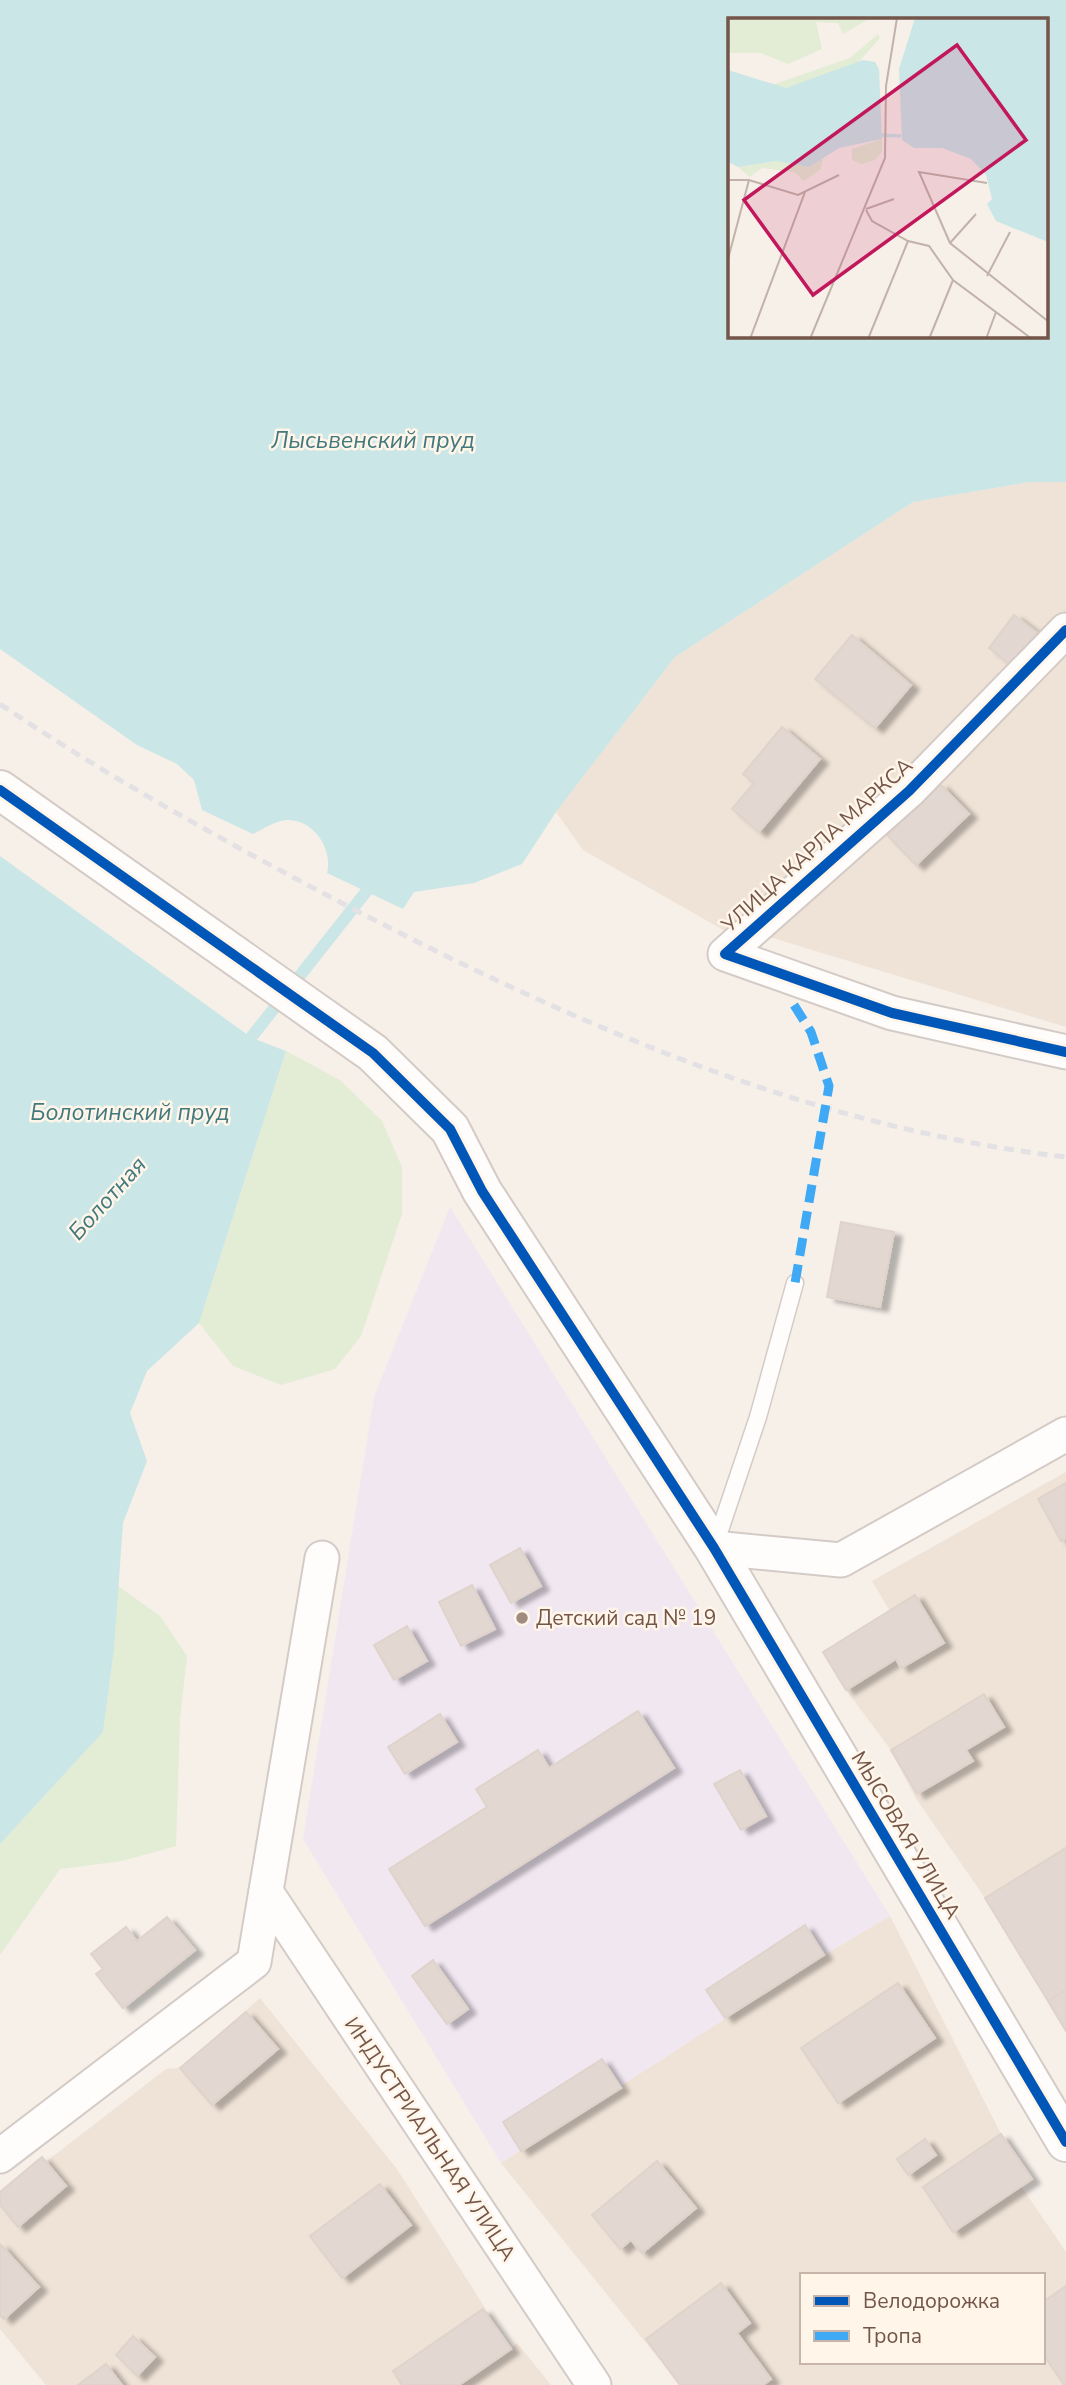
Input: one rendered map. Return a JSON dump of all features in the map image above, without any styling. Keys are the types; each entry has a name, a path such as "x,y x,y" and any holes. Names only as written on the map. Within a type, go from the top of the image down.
{"street":[{"name":"УЛИЦА КАРЛА МАРКСА","path":"1066,631 909,791 725,954 892,1013 1066,1052"},
{"name":"МЫСОВАЯ УЛИЦА","path":"0,790 373,1053 450,1129 482,1191 713,1548 1066,2142"},
{"path":"713,1548 841,1560 1066,1434"},
{"path":"0,2155 254,1962 322,1558"},
{"name":"ИНДУСТРИАЛЬНАЯ УЛИЦА","path":"266,1892 594,2385"}],"lane":[{"path":"713,1548 758,1417 795,1283"}],"shaded area":[{"path":"1030,482 1066,482 1066,1027 773,938 725,931 583,850 556,812 675,657 913,502"},
{"name":"Детский сад № 19","path":"450,1207 890,1916 824,1955 501,2163 303,1839 374,1397"},
{"path":"1066,1472 1066,2031 985,1898 915,1797 891,1750 846,1690 823,1652 890,1611 872,1581"},
{"path":"890,1916 1001,2134 1032,2179 1021,2186 1066,2252 1066,2385 680,2385 501,2163 824,1955"},
{"path":"260,1998 397,2169 511,2349 517,2343 551,2385 46,2385 0,2329 0,2192 42,2157 47,2161 166,2069 181,2068"}],"green space":[{"path":"286,1051 340,1080 382,1121 402,1167 402,1214 361,1336 335,1369 281,1385 233,1366 199,1323"},
{"path":"118,1586 160,1616 187,1656 180,1719 176,1846 122,1861 60,1869 0,1955 0,1844 103,1732 114,1650"}],"water":[{"name":"Лысьвенский пруд","path":"0,0 1066,0 1066,482 1030,482 913,502 675,657 556,812 522,864 474,883 414,892 403,909 327,873 324,846 307,825 285,820 253,834 202,810 194,780 177,764 137,745 0,649"},
{"name":"Болотинский пруд","path":"0,856 252,1038 286,1051 199,1323 147,1371 130,1413 147,1461 123,1523 114,1650 103,1732 0,1844"}],"building":[{"path":"1014,615 1045,639 1020,672 989,648"},
{"path":"852,635 911,685 875,728 815,679"},
{"path":"782,727 820,759 759,832 732,809 754,783 743,774"},
{"path":"940,784 969,814 916,865 887,835"},
{"path":"841,1222 894,1232 880,1307 827,1297"},
{"path":"1066,1483 1066,1538 1061,1541 1038,1499"},
{"path":"520,1548 541,1586 511,1603 490,1565"},
{"path":"472,1585 495,1629 461,1646 439,1602"},
{"path":"915,1595 944,1643 901,1668 896,1659 846,1690 823,1652"},
{"path":"407,1626 427,1661 394,1680 374,1645"},
{"path":"984,1694 1004,1727 966,1750 973,1761 917,1794 891,1750"},
{"path":"638,1711 674,1768 425,1926 389,1869 487,1807 476,1789 538,1750 549,1768"},
{"path":"440,1714 457,1742 405,1774 388,1747"},
{"path":"740,1770 766,1816 741,1830 714,1784"},
{"path":"1066,1848 1066,1990 1048,2001 985,1898"},
{"path":"167,1917 195,1950 123,2008 96,1974 103,1969 91,1954 126,1927 137,1941"},
{"path":"805,1925 824,1955 725,2018 706,1990"},
{"path":"433,1960 468,2009 447,2024 412,1976"},
{"path":"898,1983 935,2038 838,2103 801,2048"},
{"path":"1066,1990 1066,2031 1048,2001"},
{"path":"246,2012 278,2049 212,2105 180,2068"},
{"path":"602,2059 621,2088 521,2151 503,2122"},
{"path":"1001,2134 1032,2179 953,2232 923,2187"},
{"path":"925,2139 936,2155 908,2175 897,2159"},
{"path":"42,2157 66,2186 18,2227 0,2205 0,2192"},
{"path":"657,2161 696,2208 642,2253 631,2240 620,2249 592,2215"},
{"path":"380,2184 411,2225 342,2278 310,2236"},
{"path":"0,2244 39,2287 4,2319 0,2315"},
{"path":"721,2283 750,2323 737,2333 771,2379 763,2385 680,2385 646,2339"},
{"path":"1066,2286 1066,2385 1045,2357 1045,2301"},
{"path":"483,2309 511,2349 459,2385 402,2385 393,2371"},
{"path":"133,2336 155,2357 137,2376 116,2355"},
{"path":"106,2364 122,2385 78,2385"}],"waterway":[{"name":"Болотная","path":"242,1049 373,883"}],"railway":[{"path":"0,704 130,786 309,886 439,953 612,1031 789,1097 972,1143 1066,1157"}],"marked path":[{"path":"794,1005 811,1032 829,1086 795,1283"}],"cycle path":[{"path":"1066,630 909,791 725,954 892,1013 1066,1052"},
{"path":"0,790 373,1053 450,1129 482,1191 714,1548 1066,2142"}],"place":[{"name":"Детский сад № 19","path":"522,1618"}]}
